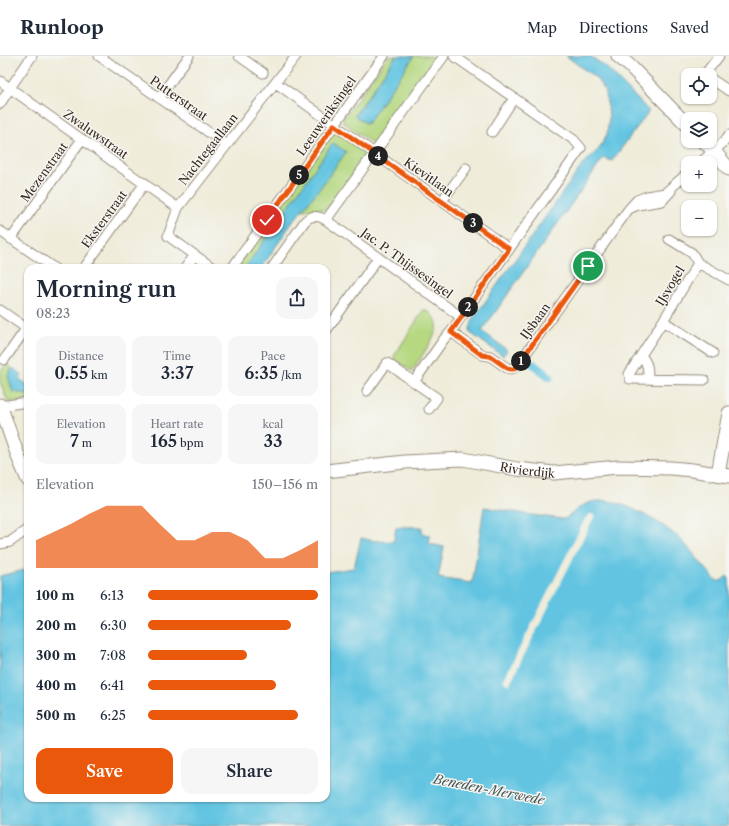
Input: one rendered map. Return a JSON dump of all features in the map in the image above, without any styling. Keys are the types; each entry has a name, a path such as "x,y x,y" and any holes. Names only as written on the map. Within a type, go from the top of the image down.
{"street":[{"path":"0,104 32,56"},
{"name":"Putterstraat","path":"99,56 227,145"},
{"path":"159,98 189,56"},
{"path":"239,56 262,73"},
{"name":"Nachtegaallaan","path":"195,255 168,236 178,208 296,56"},
{"name":"Leeuweriksingel","path":"235,264 384,56"},
{"path":"275,264 309,217 315,216 326,220 444,56"},
{"path":"414,382 581,148 574,140 454,56"},
{"path":"618,56 630,66 681,119"},
{"path":"709,68 718,56"},
{"name":"Zwaluwstraat","path":"0,80 178,208"},
{"name":"Kievitlaan","path":"276,83 509,249"},
{"path":"717,83 729,91"},
{"path":"492,132 514,98"},
{"path":"708,156 724,142 729,135"},
{"name":"Mezenstraat","path":"11,239 82,139"},
{"path":"711,148 729,169"},
{"path":"442,201 466,168"},
{"name":"IJsbaan","path":"451,332 482,355 490,356 507,368 514,369 628,210 638,205 662,201 681,179"},
{"name":"Eksterstraat","path":"87,264 145,183"},
{"name":"Jac. P. Thijssesingel","path":"326,220 461,317"},
{"path":"0,231 48,264"},
{"name":"IJsvogel","path":"669,239 692,253 698,263 729,280"},
{"path":"188,264 195,255 207,264"},
{"path":"330,325 378,258"},
{"name":"IJsvogel","path":"698,263 629,374 630,379 704,380"},
{"path":"0,310 24,330"},
{"name":"IJsvogel","path":"663,321 713,353"},
{"path":"4,360 24,335"},
{"path":"641,355 646,361 648,368 648,379"},
{"path":"367,390 387,363 437,398 429,409"},
{"path":"24,403 0,406 24,471"},
{"path":"723,475 729,413"},
{"name":"Rivierdijk","path":"330,471 406,462 463,459 517,469 554,473 618,467 671,468 723,475"},
{"path":"0,544 10,542 24,532"}],"green space":[{"path":"388,56 396,56 355,115 367,124 414,56 431,56 435,59 374,145 342,121"},
{"path":"335,128 370,152 331,205 325,209 302,210 346,152 333,143 248,264 238,264"},
{"path":"424,309 431,314 437,322 437,325 431,341 412,371 393,358"},
{"path":"7,364 12,368 8,376 13,392 24,393 24,401 8,402 0,382 0,371"}],"water":[{"path":"396,56 414,56 367,124 355,116"},
{"path":"566,56 590,56 606,67 649,111 612,161 604,158 600,163 482,331 507,350 503,356 469,332 473,319 583,164 599,149 607,134 609,117 605,91 596,78"},
{"path":"333,143 346,152 320,188 294,220 264,264 248,264"},
{"path":"13,368 22,375 19,379 24,382 24,393 13,392 8,376"},
{"name":"Beneden-Merwede","path":"608,501 617,503 639,512 661,524 680,538 714,579 719,581 727,576 729,578 729,826 0,826 0,576 24,570 24,802 330,802 330,571 354,568 361,538 378,541 394,541 396,527 422,527 422,534 430,535 429,544 444,547 438,578 471,583 473,579 484,507 565,519 583,505 591,502"}],"pier":[{"path":"590,514 594,515 594,517 509,685 503,681 585,519"}],"waterway":[{"path":"533,364 550,377"}],"route":[{"path":"267,220 334,125 509,249 451,332 482,355 490,356 503,366 510,369 514,369 517,366 588,266"}]}
